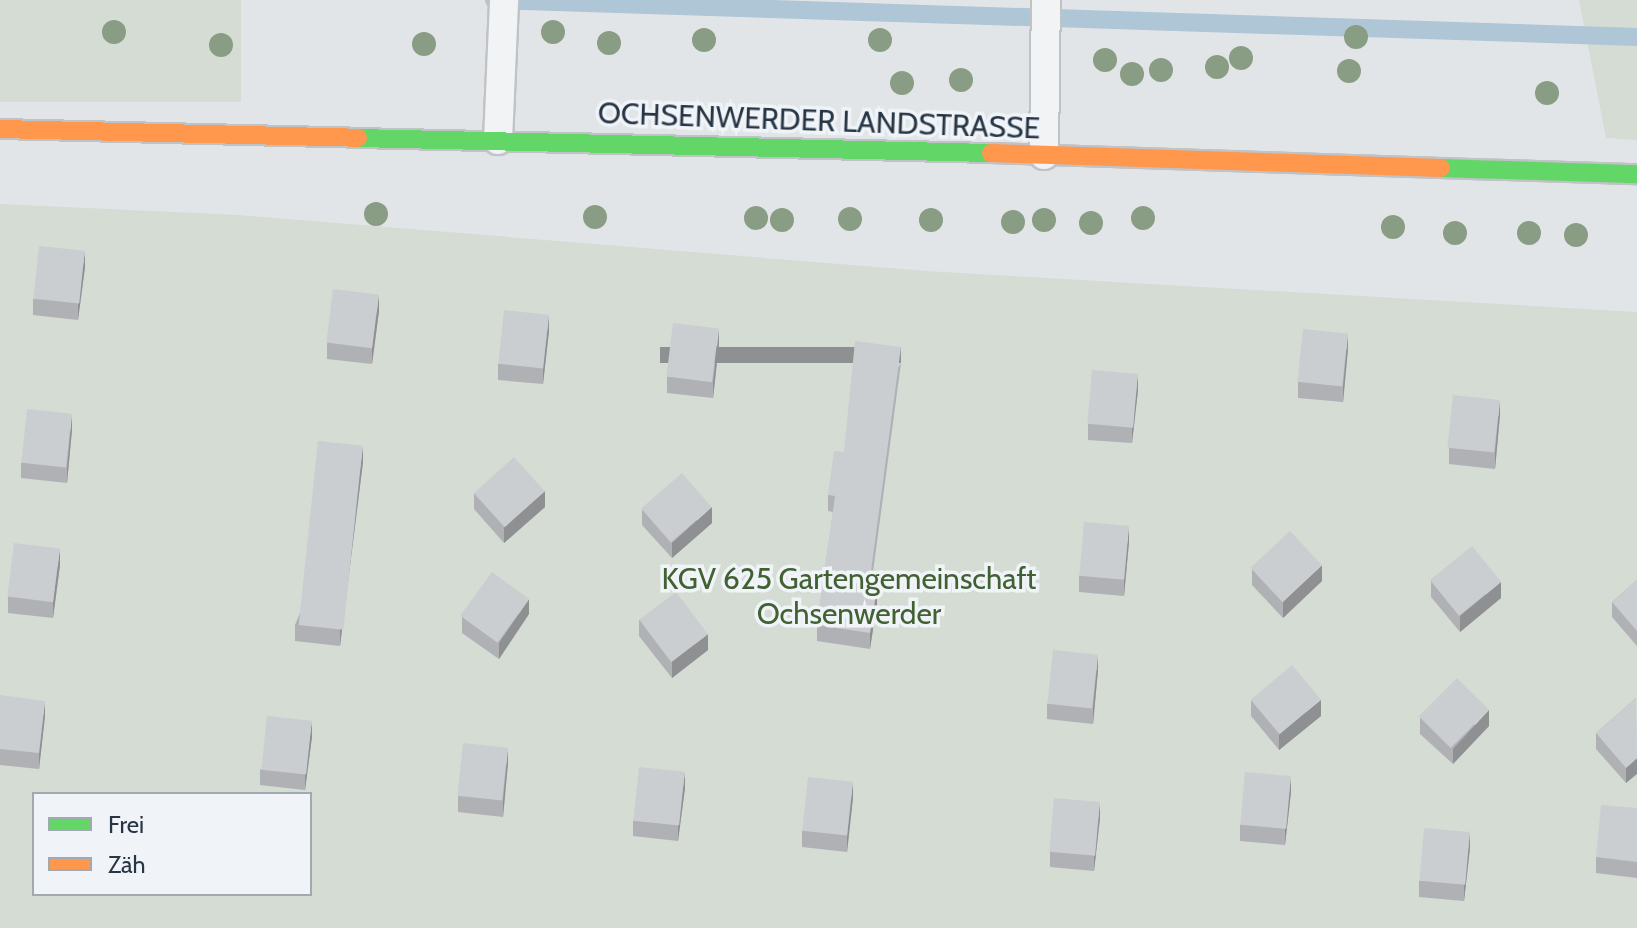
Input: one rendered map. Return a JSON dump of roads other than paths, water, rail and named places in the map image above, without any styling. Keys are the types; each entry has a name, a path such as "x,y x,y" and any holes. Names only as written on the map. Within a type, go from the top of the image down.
{"street":[{"name":"OCHSENWERDER LANDSTRASSE","path":"0,129 1044,155 1637,174"}],"lane":[{"path":"498,140 504,0"},
{"path":"1044,155 1046,0"}],"waterway":[{"path":"494,0 1637,37"}],"park label":[{"name":"KGV 625 Gartengemeinschaft Ochsenwerder","path":"849,596"}]}
